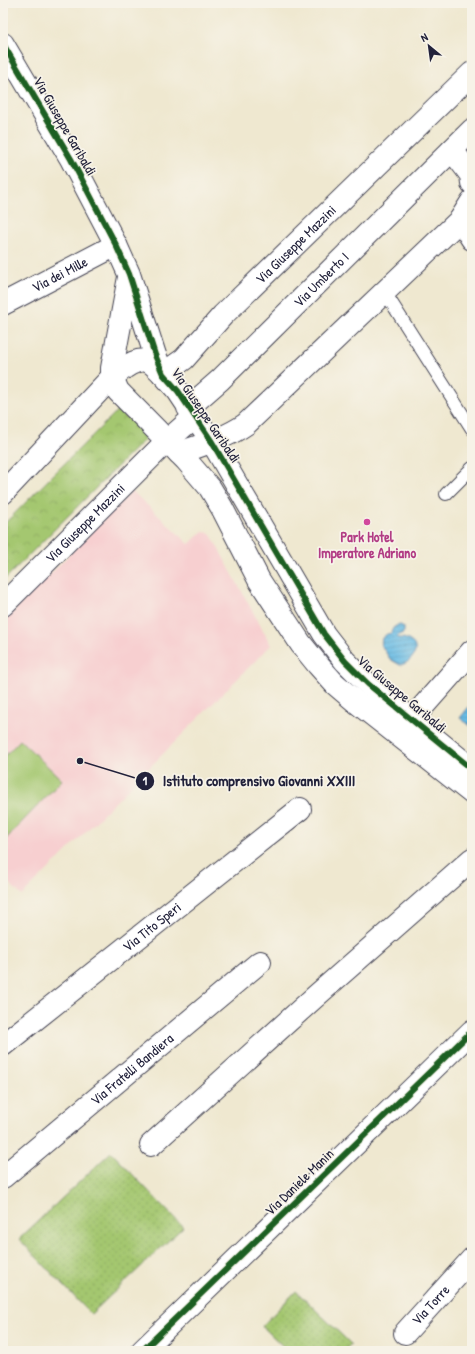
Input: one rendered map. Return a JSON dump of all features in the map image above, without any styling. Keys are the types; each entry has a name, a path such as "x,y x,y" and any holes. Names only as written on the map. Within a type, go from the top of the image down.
{"street":[{"name":"Via Giuseppe Garibaldi","path":"3,44 9,67 71,159 116,245 129,274 163,374 178,391 212,442 324,634 354,672 374,690 472,769"},
{"name":"Via Giuseppe Mazzini","path":"163,374 184,359 223,315 472,73"},
{"name":"Via Umberto I","path":"191,412 220,380 472,130"},
{"path":"452,150 471,175 472,183"},
{"path":"173,447 212,442 232,433 246,424 460,220 472,201"},
{"path":"460,220 472,239"},
{"name":"Via dei Mille","path":"3,304 116,245"},
{"path":"129,274 112,368 114,384 122,396 199,474 210,488 259,580 301,644 318,665 335,684 355,702 472,793"},
{"path":"3,493 112,377 130,364 139,360 150,362 163,374"},
{"name":"Via Giuseppe Mazzini","path":"3,605 173,447 191,412"},
{"path":"411,720 472,651"},
{"name":"Via Tito Speri","path":"3,1045 300,809"},
{"path":"151,1146 316,996 472,859"},
{"name":"Via Fratelli Bandiera","path":"3,1177 260,962"},
{"name":"Via Daniele Manin","path":"142,1351 472,1030"},
{"name":"Via Torre","path":"405,1333 472,1259"}],"lane":[{"path":"384,291 472,429"},
{"path":"446,494 472,468"}],"shaded area":[{"path":"132,491 189,544 202,532 210,533 271,645 22,896 3,877 3,622"}],"green space":[{"path":"117,411 132,421 146,438 3,581 3,525"},
{"path":"20,740 62,780 3,842 3,758"},
{"path":"111,1152 183,1227 91,1314 19,1239"},
{"path":"296,1291 351,1344 344,1351 288,1351 262,1326"}],"water":[{"path":"399,624 404,627 404,632 397,636 398,638 406,639 415,647 412,658 400,665 390,659 381,645 382,638 387,634 392,633 393,628"},
{"path":"472,703 472,727 460,718"}],"cycle path":[{"path":"3,44 71,159 116,245 129,274 155,355 163,374 178,391 212,442 324,634 345,661 368,684 472,769"},
{"path":"142,1351 472,1031"}],"place":[{"name":"Park Hotel Imperatore Adriano","path":"367,522"},
{"name":"Istituto comprensivo Giovanni XXIII","path":"80,761"}]}
